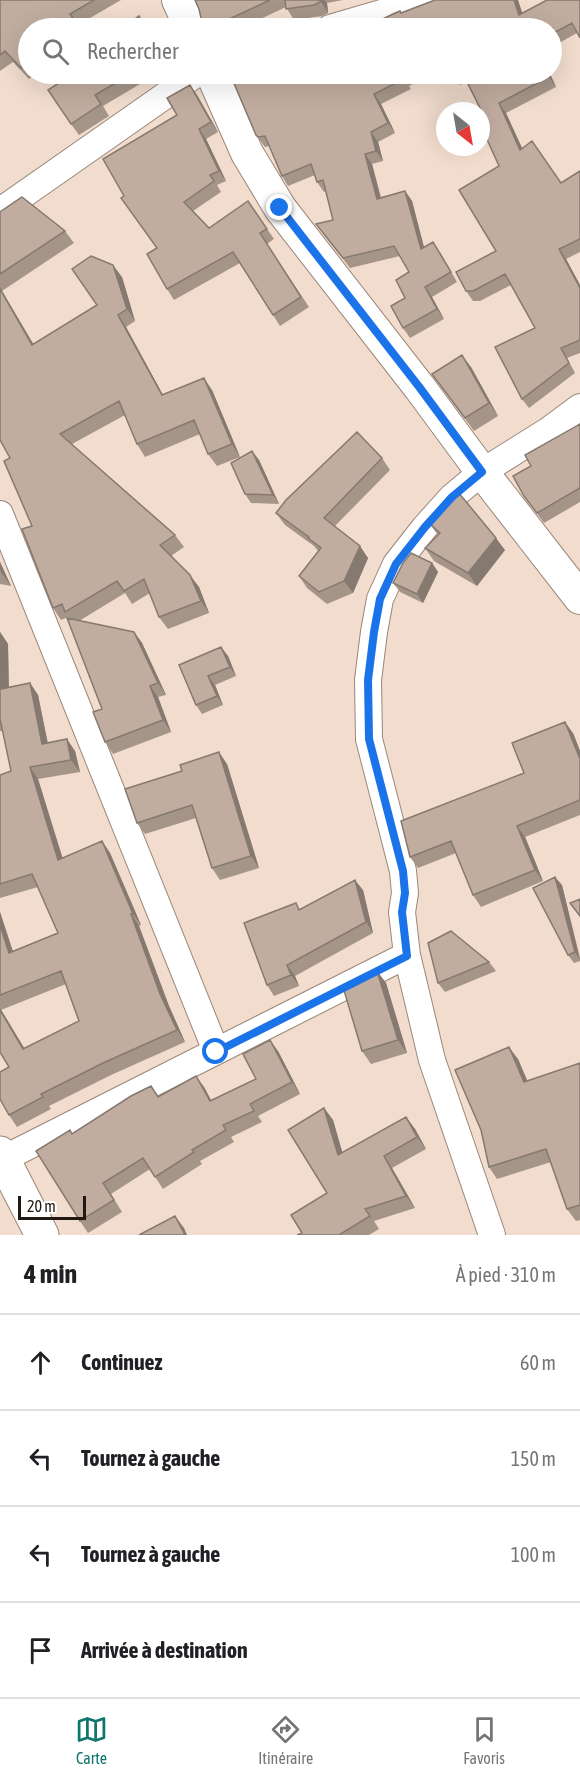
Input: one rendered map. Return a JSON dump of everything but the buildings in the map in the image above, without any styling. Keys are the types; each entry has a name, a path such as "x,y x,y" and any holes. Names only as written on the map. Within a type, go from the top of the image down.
{"main road":[{"path":"1,1156 42,1235"}],"street":[{"path":"178,0 186,18"},
{"path":"364,18 426,0"},
{"path":"0,211 182,84"},
{"path":"216,84 247,153 280,208 580,598"},
{"path":"492,1235 432,1060 407,956 402,912 405,893 403,871 369,739 368,680 380,599 396,564 452,497 482,472 549,430 580,407"},
{"path":"0,514 216,1052"},
{"path":"1,1156 407,956"}],"route":[{"path":"216,1052 407,956 402,912 405,893 403,871 369,739 368,680 374,632 380,599 396,564 452,497 482,472 420,388 280,208"}]}
